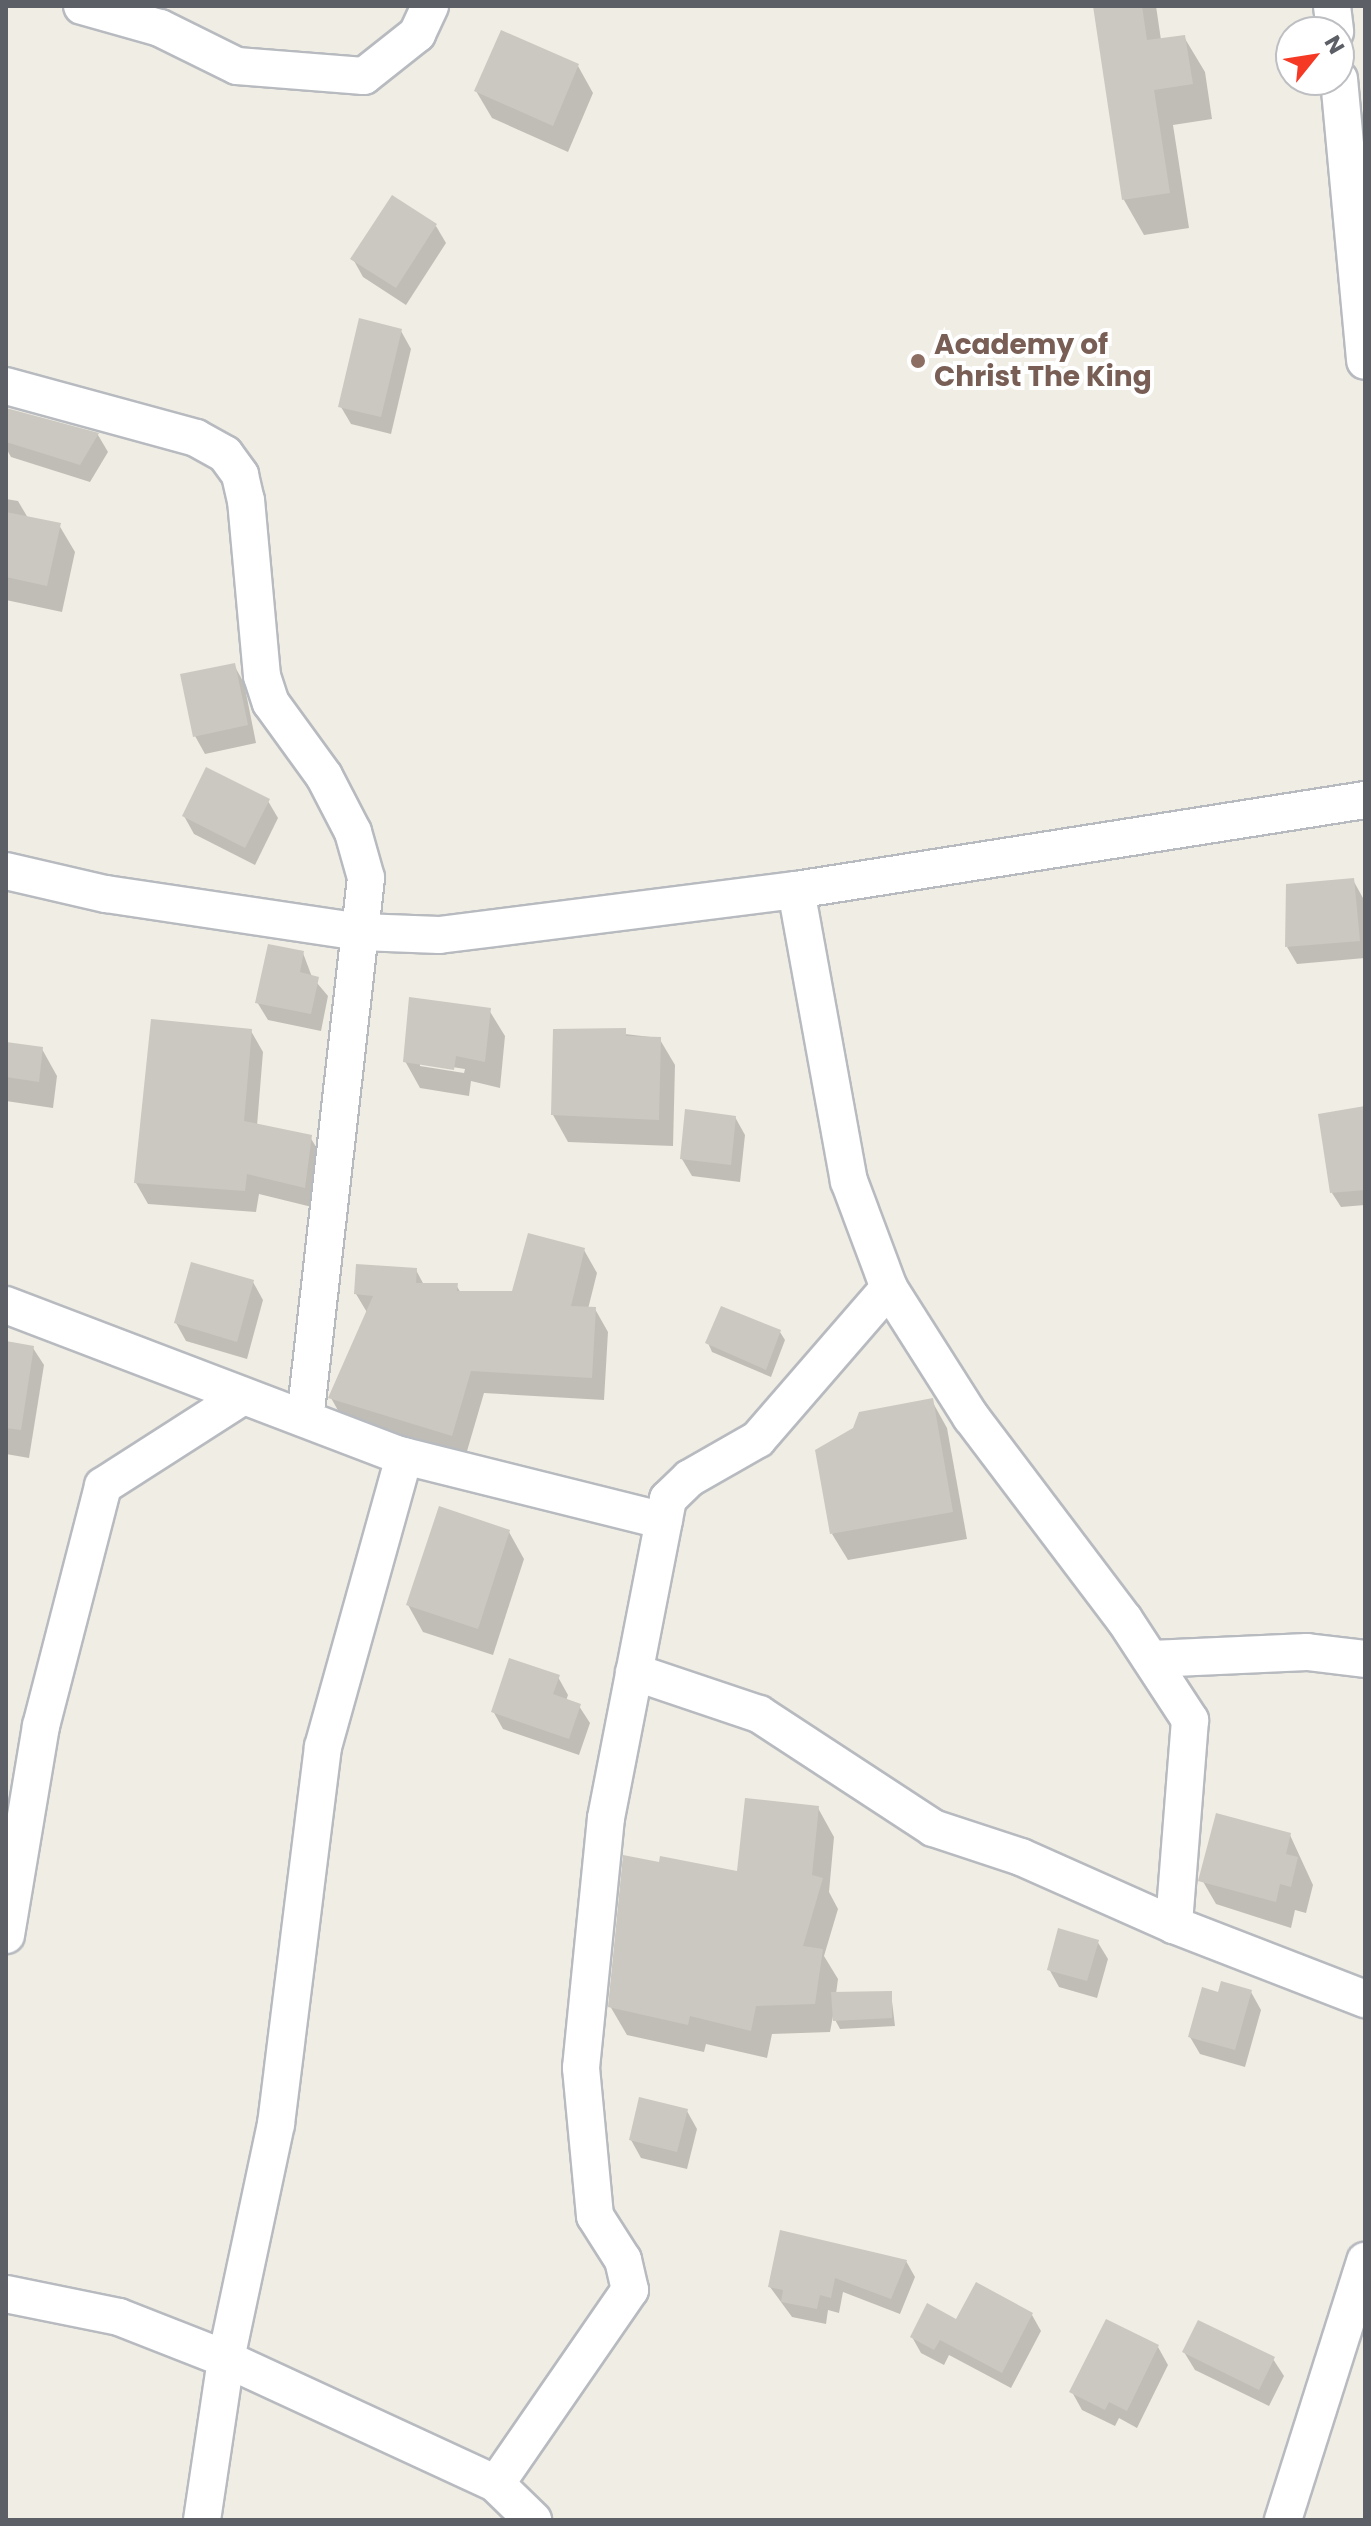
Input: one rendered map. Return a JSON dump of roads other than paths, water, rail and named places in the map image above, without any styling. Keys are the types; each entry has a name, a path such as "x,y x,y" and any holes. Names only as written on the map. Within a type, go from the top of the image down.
{"street":[{"path":"82,6 160,28 237,66 364,76 417,34 430,6"},
{"path":"1341,96 1365,361"},
{"path":"6,386 196,438 225,454 240,475 262,676 271,703 324,776 353,832 366,878 305,1419"},
{"path":"6,871 106,894 361,932 439,935 796,890 1365,800"},
{"path":"796,890 849,1181 889,1288 971,1417 1152,1659 1190,1720 1174,1925"},
{"path":"496,2484 630,2290 623,2260 595,2216 581,2068 606,1818 668,1499 690,1478 758,1439 889,1288"},
{"path":"6,1305 404,1456 664,1521"},
{"path":"6,1935 41,1726 103,1486 243,1396"},
{"path":"202,2520 226,2359 276,2124 323,1747 404,1456"},
{"path":"1152,1659 1307,1652 1365,1659"},
{"path":"634,1672 759,1714 933,1828 1021,1857 1174,1925 1365,1999"},
{"path":"1283,2520 1365,2261"},
{"path":"6,2294 119,2317 226,2359 496,2484 533,2520"}],"place":[{"name":"Academy of Christ The King","path":"918,361"}]}
